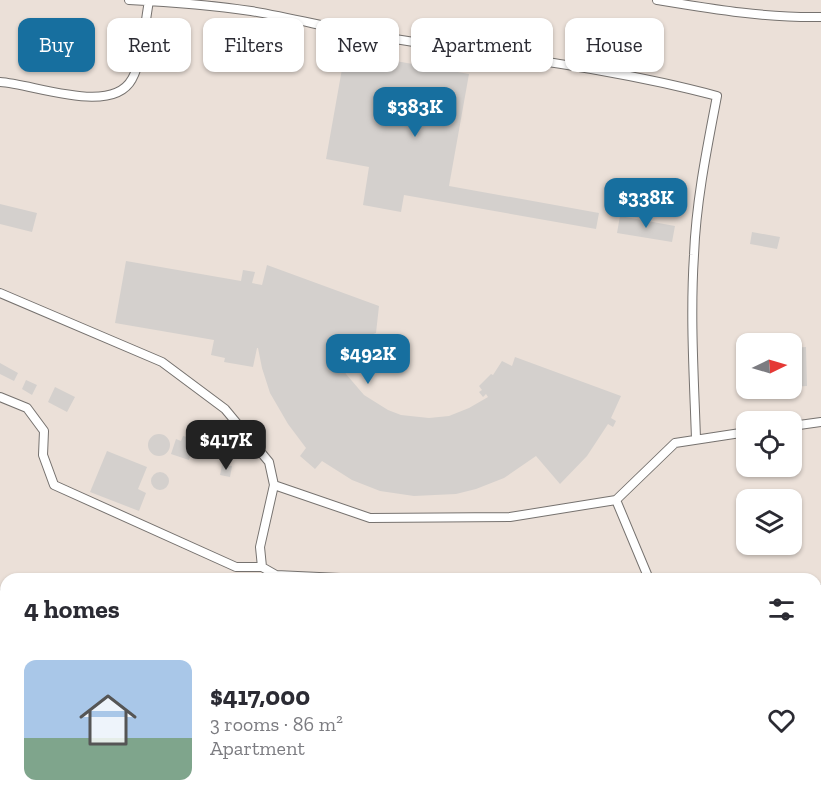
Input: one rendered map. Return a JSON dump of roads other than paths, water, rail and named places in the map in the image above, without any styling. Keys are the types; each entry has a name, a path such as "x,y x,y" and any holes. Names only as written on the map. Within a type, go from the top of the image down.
{"lane":[{"path":"129,0 251,11 374,36 590,69 717,96 700,190 694,255 696,439"},
{"path":"657,0 747,14 786,18 821,17"},
{"path":"0,82 93,98 115,95 132,81 149,1"},
{"path":"0,293 162,362 225,409 269,462 274,484 260,547 262,567"},
{"path":"0,397 27,408 44,430 43,455 54,485 236,567 262,567 272,573"},
{"path":"802,425 821,422"},
{"path":"274,484 370,518 510,518 616,500 675,443 736,434"},
{"path":"616,500 646,573"}]}
